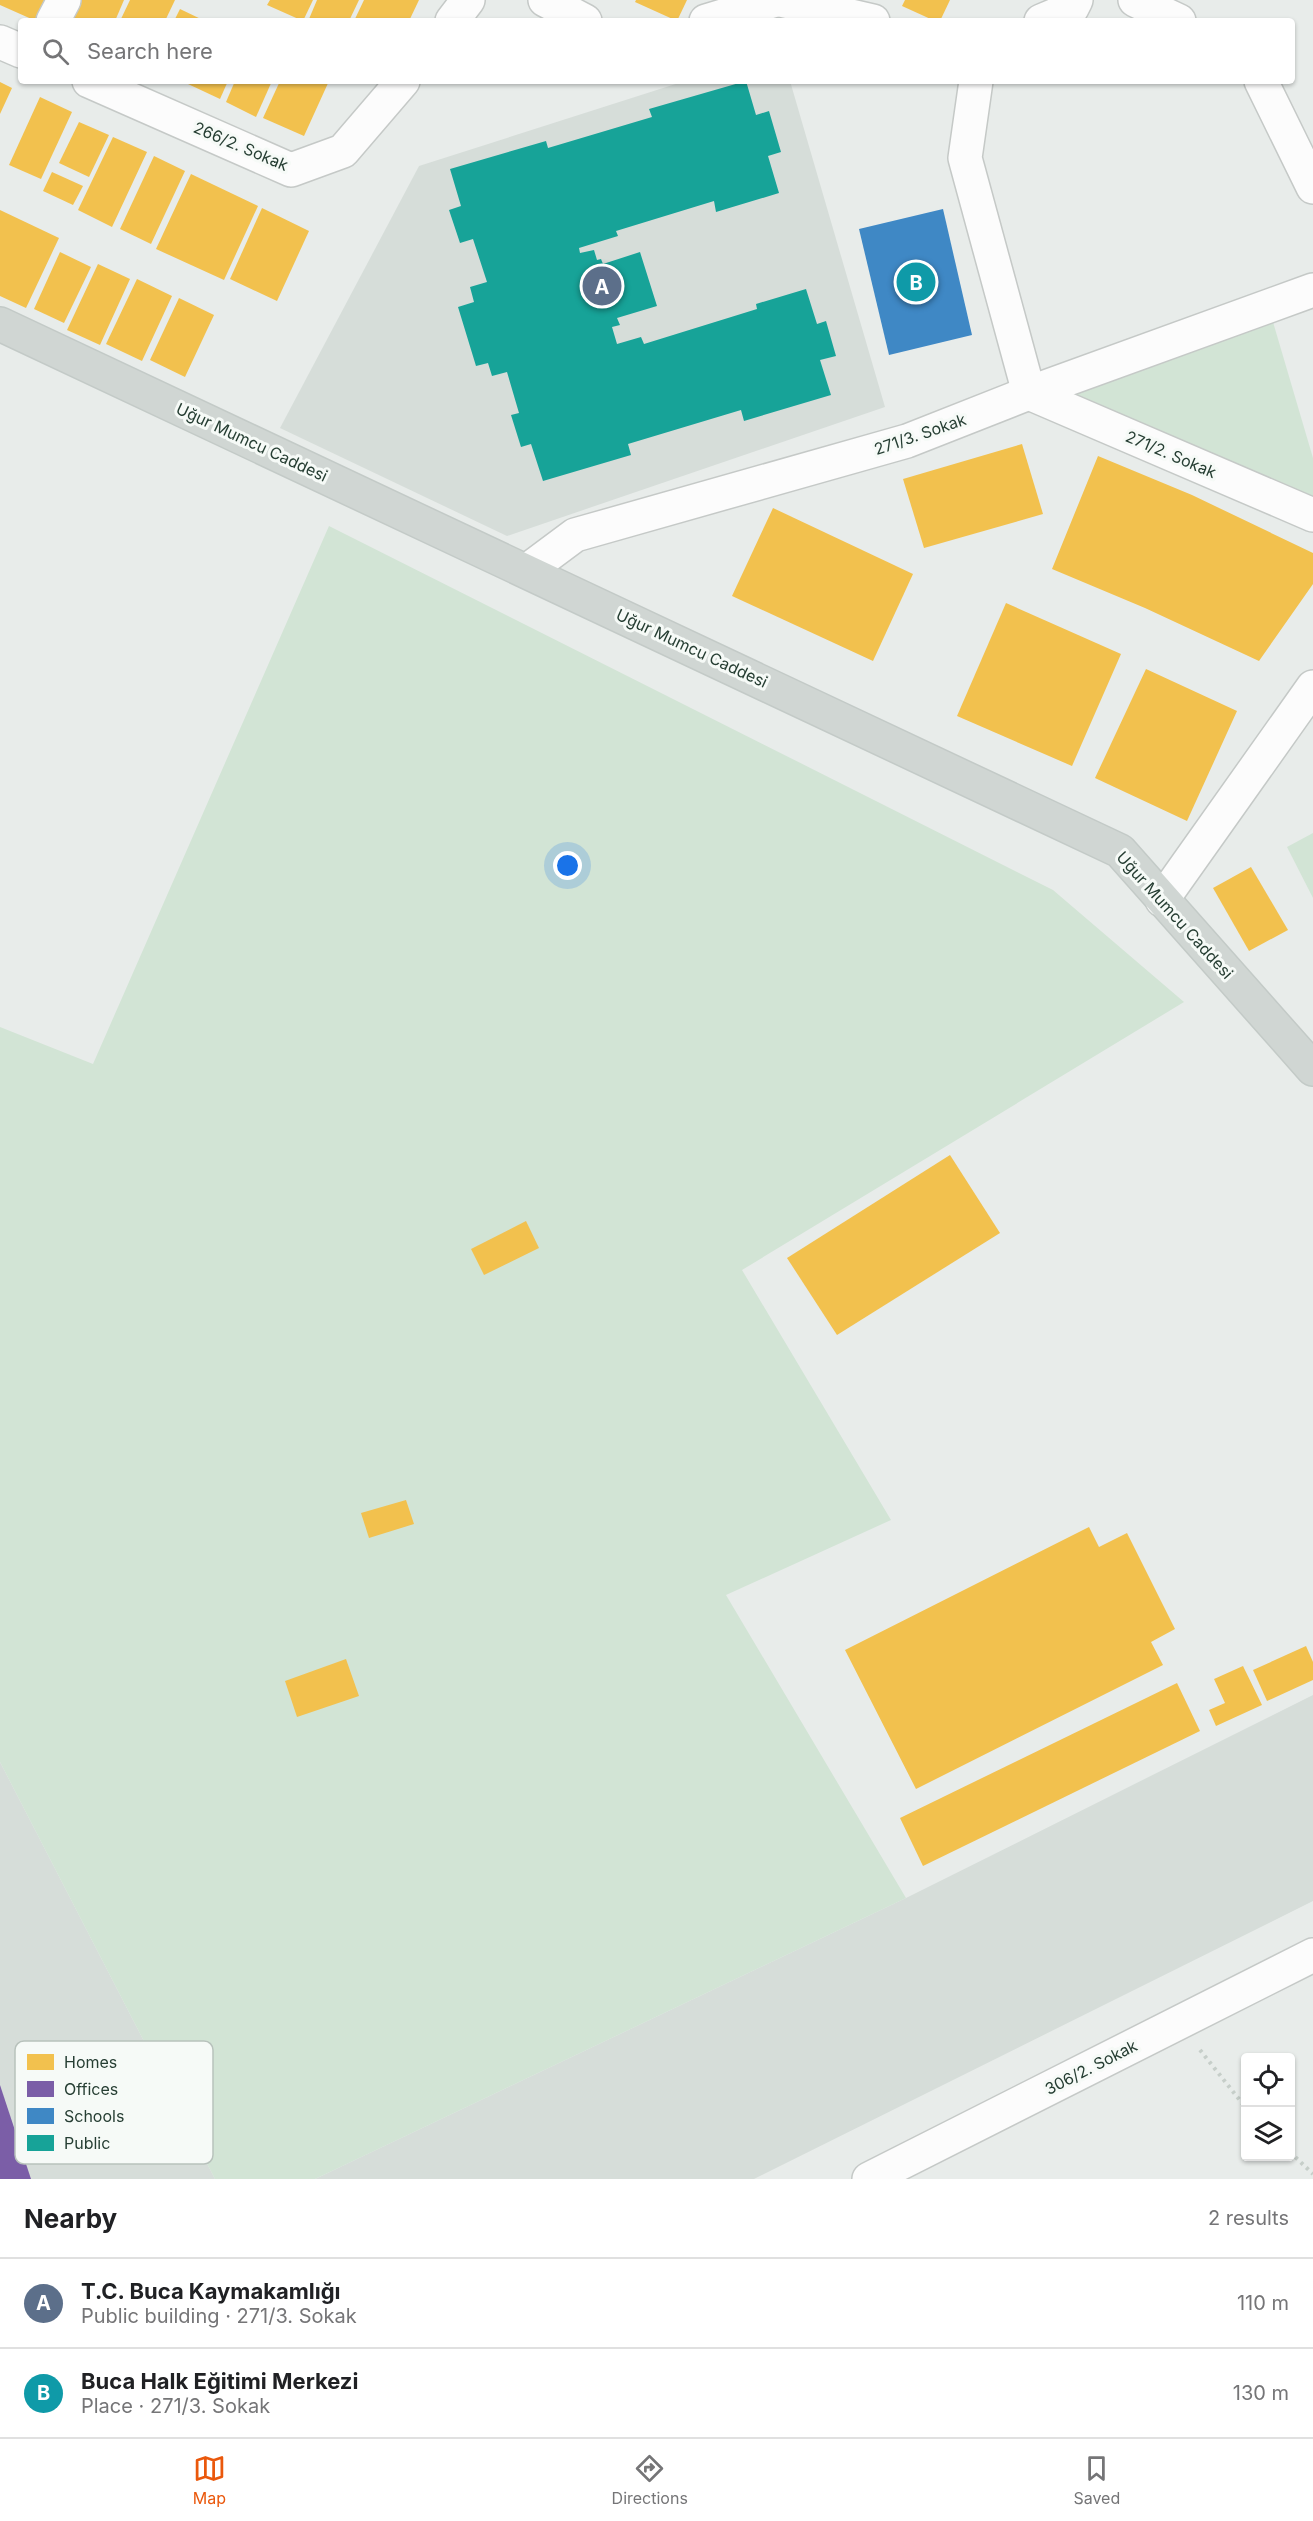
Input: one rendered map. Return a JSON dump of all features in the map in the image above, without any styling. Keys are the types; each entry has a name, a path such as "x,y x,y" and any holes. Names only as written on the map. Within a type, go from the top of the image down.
{"main road":[{"name":"Uğur Mumcu Caddesi","path":"0,324 528,570 1120,851 1313,1069"}],"street":[{"path":"55,18 64,0"},
{"path":"454,18 468,0"},
{"path":"545,0 579,18"},
{"path":"716,18 778,0 859,18"},
{"path":"1048,18 1072,8 1076,0"},
{"path":"1135,0 1173,18"},
{"path":"0,42 18,50"},
{"name":"266/2. Sokak","path":"96,84 291,170 343,151 400,84"},
{"path":"976,84 965,158 1029,393"},
{"path":"1262,84 1313,187"},
{"name":"271/3. Sokak","path":"528,570 575,535 907,441 1029,393 1313,290"},
{"name":"271/2. Sokak","path":"1029,393 1313,515"},
{"path":"1162,900 1313,687"},
{"name":"306/2. Sokak","path":"869,2179 1313,1955"}],"path":[{"path":"1180,2022 1244,2107"},
{"path":"1295,2157 1313,2174"}],"shaded area":[{"path":"676,84 791,84 885,407 507,536 280,428 419,166"},
{"path":"1313,1695 1313,1901 754,2179 315,2179 906,1898"},
{"path":"0,1762 144,2041 15,2041 15,2164 207,2164 215,2179 0,2179"}],"green space":[{"path":"1273,322 1313,458 1313,508 1056,394"},
{"path":"329,526 1053,890 1184,1002 742,1270 891,1520 726,1595 906,1898 315,2179 215,2179 207,2164 213,2164 213,2041 144,2041 0,1762 0,1027 93,1064"},
{"path":"1313,833 1313,898 1287,847"}],"building: Homes":[{"path":"0,0 56,0 47,18 29,18 0,5"},
{"path":"81,0 124,0 116,18 72,18"},
{"path":"130,0 175,0 166,18 121,18"},
{"path":"270,0 313,0 304,18 296,18 267,5"},
{"path":"317,0 359,0 350,18 309,18"},
{"path":"364,0 419,0 410,18 355,18"},
{"path":"636,0 687,0 678,18 670,18 635,2"},
{"path":"905,0 950,0 941,18 928,18 902,6"},
{"path":"180,9 199,18 176,18"},
{"path":"0,82 12,88 0,114"},
{"path":"188,84 227,84 220,99"},
{"path":"234,84 271,84 256,117 226,102"},
{"path":"279,84 328,84 304,136 263,118"},
{"path":"40,97 72,112 41,179 9,165"},
{"path":"79,122 109,135 89,177 59,163"},
{"path":"113,137 147,152 112,227 78,210"},
{"path":"154,156 185,171 151,244 120,229"},
{"path":"52,172 83,186 73,205 43,191"},
{"path":"191,174 258,206 224,280 156,249"},
{"path":"262,208 309,231 277,301 230,279"},
{"path":"0,210 59,238 26,308 0,296"},
{"path":"60,252 91,267 64,323 34,309"},
{"path":"98,264 130,279 100,345 67,330"},
{"path":"137,279 172,296 142,361 106,344"},
{"path":"179,298 214,315 185,377 150,360"},
{"path":"1022,444 1043,514 924,548 903,479"},
{"path":"1098,456 1192,495 1313,553 1313,584 1259,661 1145,608 1052,569"},
{"path":"773,508 913,574 873,661 732,596"},
{"path":"1006,603 1121,654 1072,766 957,716"},
{"path":"1146,669 1237,711 1187,821 1095,778"},
{"path":"1251,867 1288,930 1249,951 1213,888"},
{"path":"950,1155 1000,1233 837,1335 787,1258"},
{"path":"526,1221 539,1248 484,1275 471,1249"},
{"path":"406,1500 414,1524 369,1538 361,1513"},
{"path":"1089,1527 1099,1547 1127,1533 1175,1629 1151,1642 1163,1665 916,1789 845,1650"},
{"path":"1306,1646 1313,1662 1313,1680 1267,1701 1253,1670"},
{"path":"346,1659 359,1696 297,1717 285,1681"},
{"path":"1243,1666 1262,1705 1216,1726 1209,1710 1225,1703 1214,1679"},
{"path":"1177,1683 1200,1731 923,1866 900,1818"}],"building: Offices":[{"path":"0,2085 15,2130 15,2164 26,2164 31,2179 0,2179"}],"building: Schools":[{"path":"943,209 972,335 889,355 859,229"}],"building: Public":[{"path":"736,84 747,84 756,115 769,111 781,152 768,156 779,193 716,212 714,201 616,231 618,236 579,248 580,253 594,250 597,260 601,259 603,264 640,252 657,306 617,318 620,325 612,327 617,344 641,337 644,344 757,309 756,304 806,289 817,324 826,321 836,356 820,360 831,395 744,421 741,410 628,444 631,455 543,481 531,444 521,447 511,415 519,413 507,372 492,376 488,363 476,366 458,307 474,302 470,287 487,282 473,239 460,243 449,210 461,206 450,169 546,141 548,148 652,117 649,109"}],"place":[{"name":"Buca Halk Eğitimi Merkezi","path":"916,282"},
{"name":"T.C. Buca Kaymakamlığı","path":"602,286"}]}
